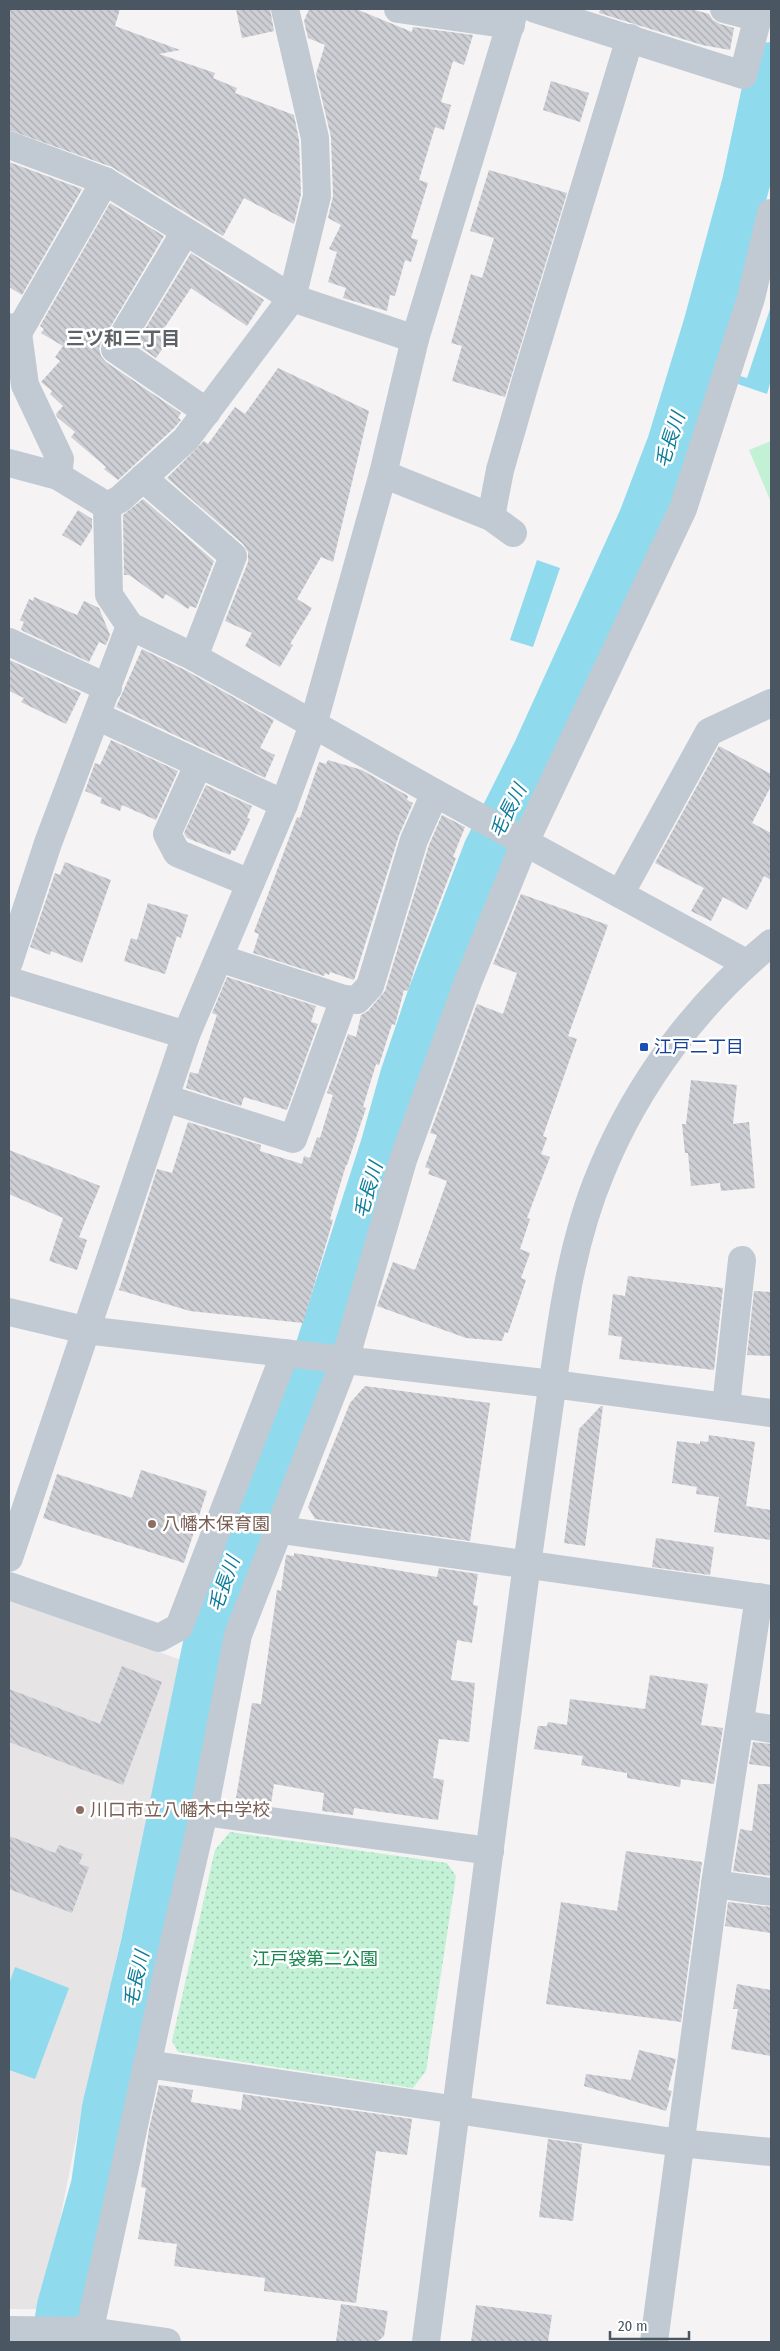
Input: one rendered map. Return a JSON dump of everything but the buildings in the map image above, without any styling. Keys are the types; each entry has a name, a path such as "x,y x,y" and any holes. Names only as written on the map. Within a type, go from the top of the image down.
{"street":[{"path":"107,506 120,499 186,439 292,298 317,196 315,138 285,9"},
{"path":"9,1558 186,1035 284,804 313,725 383,474 415,339 513,17 398,9"},
{"path":"535,9 744,75 760,14 724,9"},
{"path":"491,516 500,470 526,380 630,38"},
{"path":"9,145 105,182 292,298 415,339"},
{"path":"58,476 60,459 26,386 13,330 105,182"},
{"path":"89,2336 147,2064 204,1812 238,1635 281,1530 345,1360 403,1160 468,982 525,842 683,509 751,298 771,213"},
{"path":"185,232 115,349 207,412"},
{"path":"9,463 58,476 107,506"},
{"path":"383,474 491,516 513,533"},
{"path":"143,478 233,556 194,657"},
{"path":"107,506 109,595 130,626 194,657 435,793 746,963"},
{"path":"9,962 48,843 130,626"},
{"path":"9,642 108,688"},
{"path":"620,894 709,732 771,702"},
{"path":"97,716 284,804"},
{"path":"198,765 167,834 177,853 250,883"},
{"path":"219,958 344,999 357,1000 370,986 414,840 435,793"},
{"path":"426,2342 527,1566 563,1306 578,1236 600,1173 625,1122 654,1073 699,1013 746,963 771,943"},
{"path":"9,981 186,1035"},
{"path":"165,1098 293,1138 344,999"},
{"path":"726,1406 742,1260"},
{"path":"9,1312 85,1330 553,1384 771,1412"},
{"path":"9,1586 159,1638 179,1627 284,1353"},
{"path":"281,1530 765,1598 741,1724 715,1884 654,2342"},
{"path":"741,1724 771,1729"},
{"path":"204,1812 490,1850"},
{"path":"715,1884 771,1892"},
{"path":"147,2064 680,2144 771,2152"},
{"path":"15,2334 89,2336 166,2342"}],"shaded area":[{"name":"川口市立八幡木中学校","path":"9,1598 184,1661 80,2119 42,2309 9,2309"}],"green space":[{"path":"771,441 771,502 749,450"},
{"name":"江戸袋第二公園","path":"230,1832 447,1863 456,1876 426,2071 413,2088 178,2052 172,2041 215,1850"}],"water":[{"path":"771,306 771,380 767,394 738,384 740,376 747,378"},
{"path":"537,560 560,568 533,647 510,640"},
{"path":"15,1967 69,1988 35,2079 9,2070 9,1984"}],"waterway":[{"name":"毛長川","path":"55,2342 61,2306 95,2185 106,2108 145,1943 217,1596 305,1393 385,1144 404,1076 430,1000 487,851 537,751 642,520 671,444 707,326 746,183 771,66"}],"place":[{"name":"江戸二丁目","path":"644,1047"},
{"name":"八幡木保育園","path":"152,1524"},
{"name":"川口市立八幡木中学校","path":"80,1810"}],"district":[{"name":"三ツ和三丁目","path":"123,338"}]}
